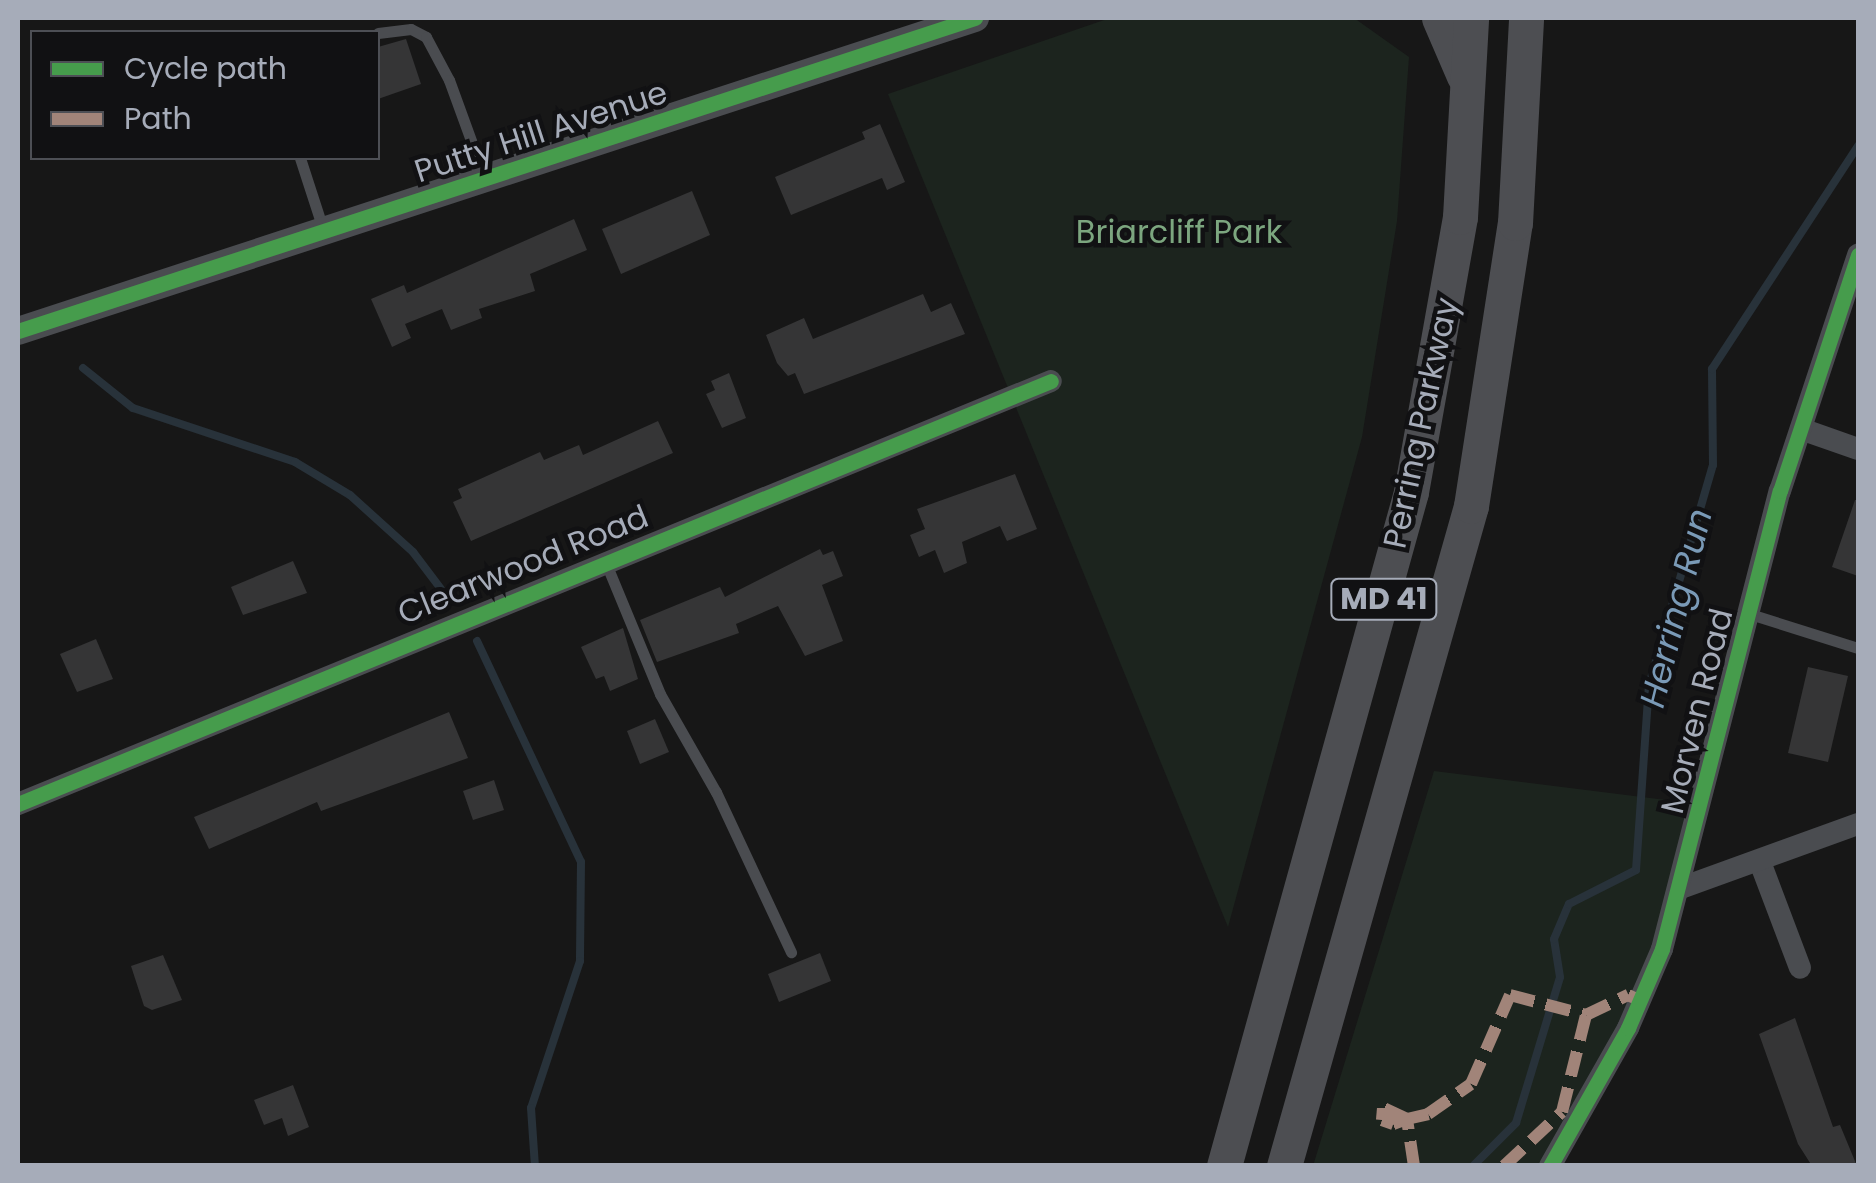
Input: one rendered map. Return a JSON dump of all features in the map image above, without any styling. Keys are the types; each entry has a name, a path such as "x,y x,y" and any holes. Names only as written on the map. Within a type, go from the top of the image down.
{"main road":[{"path":"1438,18 1468,85"},
{"name":"Perring Parkway","path":"1224,1166 1410,492 1457,235 1470,18"},
{"name":"Perring Parkway","path":"1284,1166 1471,506 1498,358 1526,89 1526,18"},
{"path":"1526,89 1546,18"}],"street":[{"name":"Putty Hill Avenue","path":"18,331 977,19"},
{"name":"Morven Road","path":"1550,1166 1646,992 1681,888 1800,429 1858,255"},
{"name":"Clearwood Road","path":"18,804 1052,381"},
{"path":"1800,429 1858,448"},
{"path":"1681,888 1858,824"},
{"path":"1760,862 1800,968"}],"lane":[{"path":"380,32 412,29 426,37 450,80 485,179"},
{"path":"301,160 324,232"},
{"path":"605,561 660,694 716,792 791,952"},
{"path":"1750,614 1858,648"}],"green space":[{"name":"Briarcliff Park","path":"1110,18 1354,18 1409,57 1397,221 1362,437 1228,927 888,94"},
{"path":"1434,771 1690,803 1651,977 1550,1165 1313,1166"}],"building":[{"path":"406,39 421,84 380,98 380,46"},
{"path":"880,124 905,182 887,190 882,178 791,215 775,177 865,139 862,132"},
{"path":"692,191 710,235 621,274 602,229"},
{"path":"574,219 587,250 530,274 535,291 479,309 482,318 451,330 442,309 405,324 411,338 392,347 371,299 404,285 407,293"},
{"path":"923,294 931,312 951,303 965,334 804,394 795,373 788,376 777,363 766,335 804,318 813,339"},
{"path":"729,373 746,418 722,428 706,394 715,390 711,381"},
{"path":"658,421 673,453 471,541 453,502 462,498 458,489 540,452 544,460 579,445 583,455"},
{"path":"1015,474 1037,529 1007,541 1000,526 962,542 967,563 944,573 935,550 919,557 910,535 925,529 917,509"},
{"path":"1858,500 1858,576 1832,567"},
{"path":"820,549 823,555 833,551 843,576 822,585 843,641 805,656 778,606 736,624 739,633 657,662 640,620 720,587 725,597"},
{"path":"293,561 307,593 243,615 231,587"},
{"path":"623,628 638,679 610,691 604,676 596,679 581,647"},
{"path":"96,639 113,679 77,692 60,654"},
{"path":"1808,667 1848,676 1828,762 1788,753"},
{"path":"449,712 468,758 321,811 317,802 209,849 194,817"},
{"path":"655,719 669,752 640,764 627,731"},
{"path":"494,780 504,810 473,820 463,791"},
{"path":"820,953 831,981 779,1002 768,974"},
{"path":"163,955 182,1000 152,1010 144,1006 131,966"},
{"path":"1795,1018 1833,1127 1840,1125 1857,1166 1812,1166 1798,1144 1759,1034"},
{"path":"293,1085 309,1127 288,1136 282,1118 264,1125 254,1100"}],"waterway":[{"name":"Herring Run","path":"1473,1166 1516,1123 1560,977 1554,939 1569,904 1636,870 1649,685 1713,465 1712,369 1858,146"},
{"path":"83,368 133,408 295,462 350,495 413,552 441,589"},
{"path":"477,641 581,862 580,961 531,1108 535,1166"}],"marked path":[{"path":"1414,1166 1407,1119 1383,1108 1382,1120 1393,1124 1407,1119 1428,1114 1471,1084 1510,995 1586,1015 1628,995 1641,1001"},
{"path":"1504,1166 1562,1112 1586,1015"}],"cycle path":[{"path":"18,331 975,18"},
{"path":"1550,1166 1628,1028 1662,949 1780,491 1858,255"},
{"path":"18,804 1051,381"}]}
